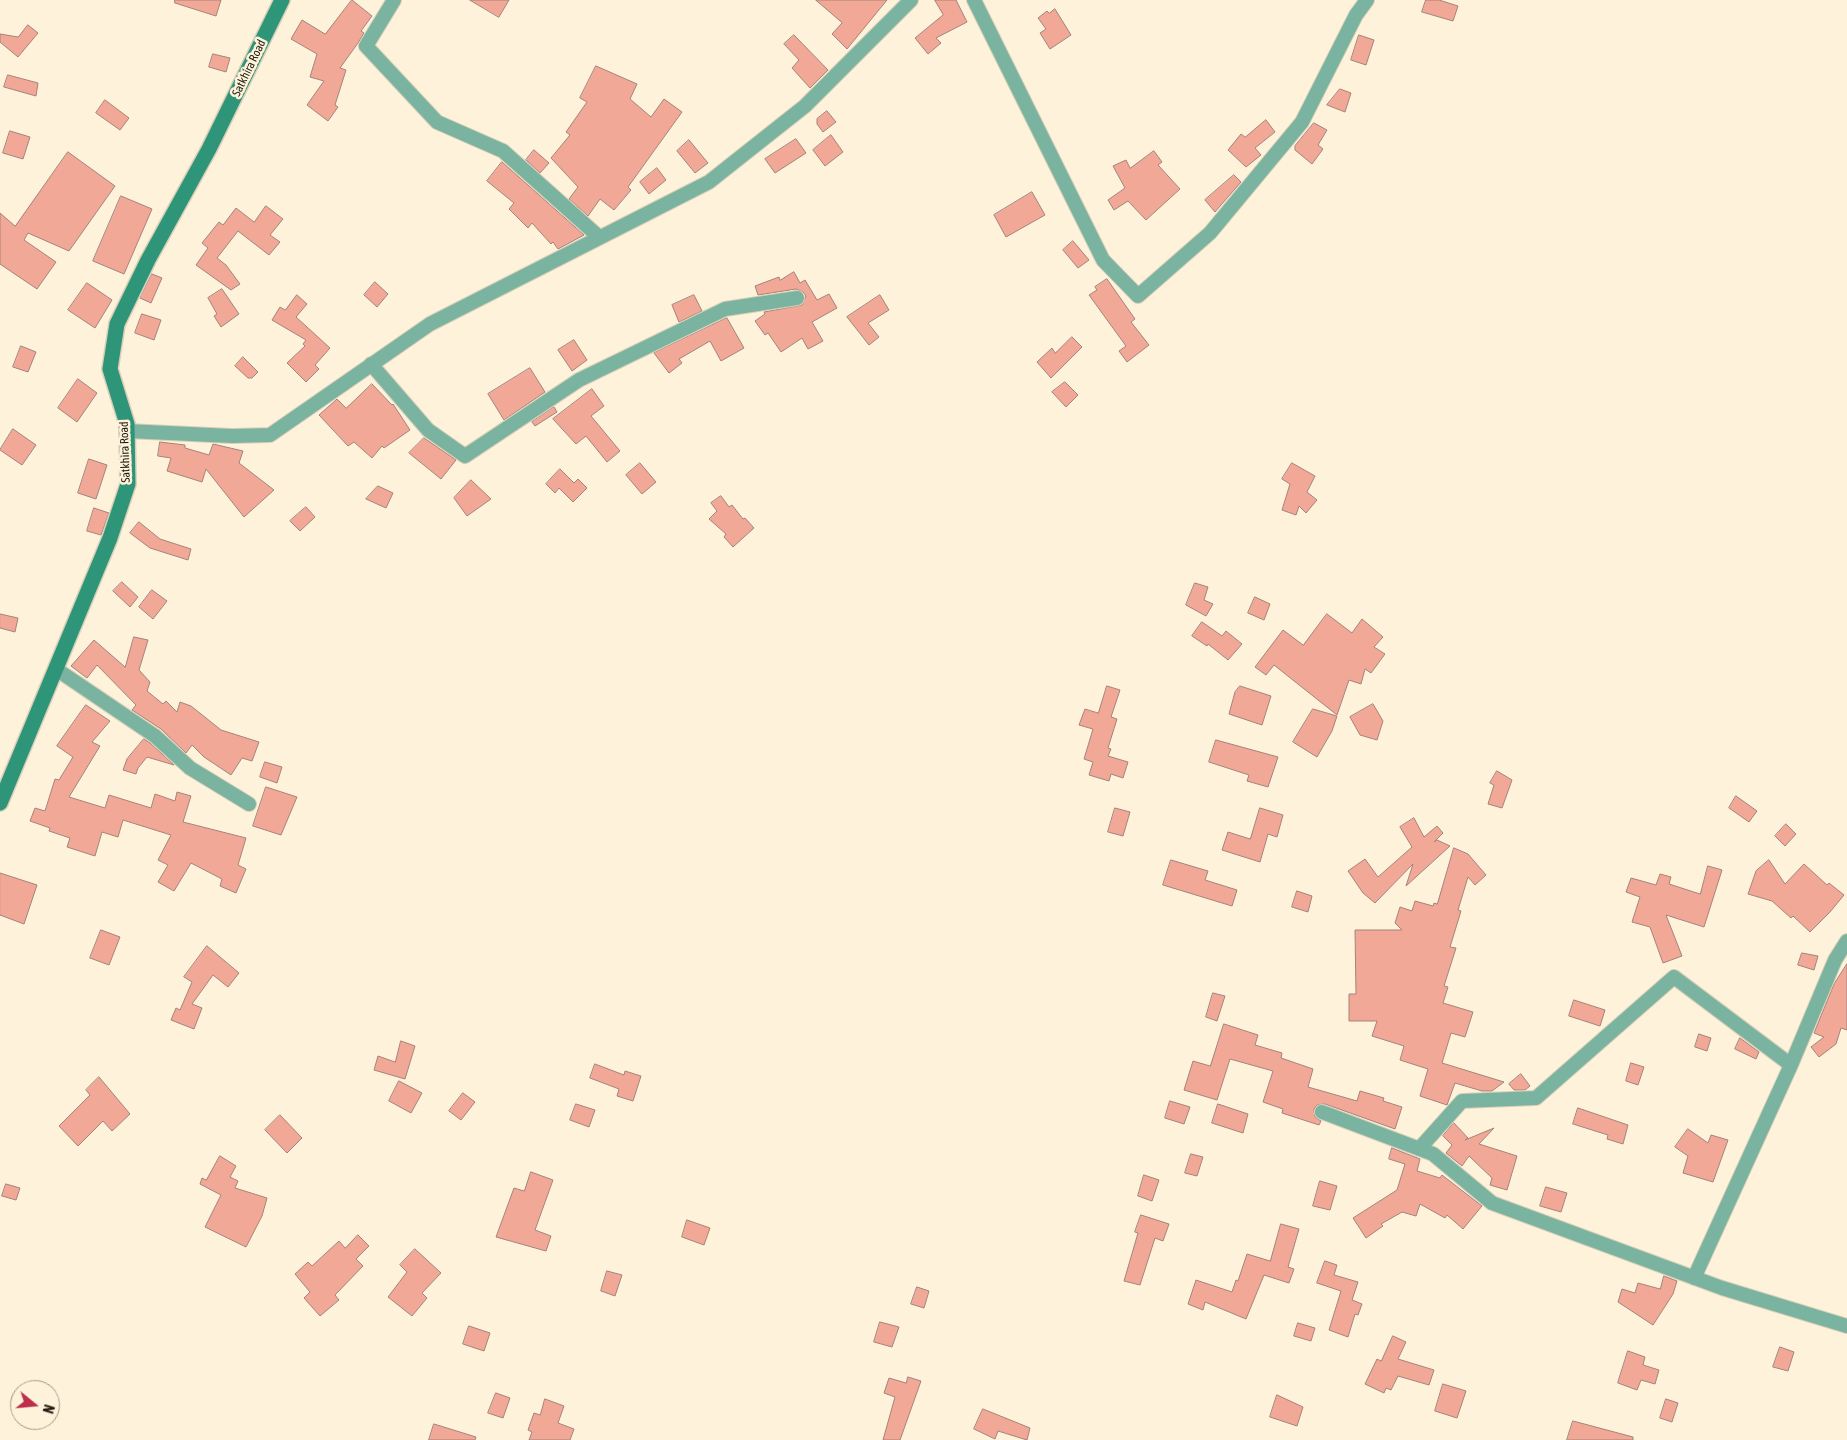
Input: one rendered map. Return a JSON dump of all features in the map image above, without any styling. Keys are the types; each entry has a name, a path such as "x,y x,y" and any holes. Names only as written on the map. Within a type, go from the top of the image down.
{"main road":[{"name":"Satkhira Road","path":"0,803 110,538 128,484 127,424 110,369 116,324 148,260 210,149 282,0"}],"street":[{"path":"394,0 366,46 436,122 503,151 599,237"},
{"path":"127,432 232,436 270,435 430,324 709,182 805,106 911,0"},
{"path":"974,0 1103,260 1138,296 1210,233 1302,122 1356,15 1367,0"},
{"path":"372,364 428,430 465,456 578,380 725,309 797,298"},
{"path":"56,669 155,736 190,768 249,804"},
{"path":"1694,1278 1791,1065 1835,960 1847,940"},
{"path":"1419,1148 1462,1101 1536,1098 1674,977 1791,1065"},
{"path":"1322,1112 1433,1154 1492,1203 1694,1278 1847,1326"}],"building":[{"path":"175,0 221,0 216,16 175,3"},
{"path":"352,0 372,16 361,31 364,33 358,43 340,68 346,70 335,105 338,107 328,121 307,105 324,81 310,77 317,54 291,39 302,20 325,34"},
{"path":"470,0 509,0 499,17"},
{"path":"816,0 887,0 847,49 832,34 842,23"},
{"path":"935,0 956,0 967,22 936,38 941,43 928,54 915,38 943,15"},
{"path":"1426,0 1439,0 1458,6 1453,21 1422,12"},
{"path":"1055,9 1071,35 1050,49 1040,33 1046,29 1038,18 1047,11 1049,13"},
{"path":"28,25 38,33 18,57 0,42 0,34 18,37"},
{"path":"794,35 828,70 810,88 792,68 799,60 784,44"},
{"path":"1359,35 1374,40 1366,65 1351,60"},
{"path":"213,54 230,58 226,72 209,67"},
{"path":"596,66 637,84 630,99 651,117 664,99 682,112 628,187 631,190 614,210 600,199 588,216 569,199 578,187 551,158 570,135 566,132 587,102 580,98"},
{"path":"8,75 38,83 36,96 4,87"},
{"path":"1340,89 1351,93 1345,112 1327,105"},
{"path":"105,100 129,118 120,130 96,113"},
{"path":"827,111 836,122 823,132 817,124 817,119"},
{"path":"1266,120 1275,132 1255,148 1261,155 1246,167 1228,150 1241,134 1245,137"},
{"path":"1314,123 1327,130 1318,145 1323,149 1312,164 1295,150 1295,146"},
{"path":"10,131 30,137 23,159 3,153"},
{"path":"831,135 843,152 825,166 813,150"},
{"path":"796,139 806,153 775,173 765,159"},
{"path":"689,140 708,163 695,173 677,151"},
{"path":"534,150 549,163 540,173 526,160"},
{"path":"1154,151 1162,162 1158,165 1180,189 1146,220 1128,201 1114,210 1108,200 1125,188 1113,166 1126,160 1130,168"},
{"path":"68,152 115,186 69,251 28,233 24,240 56,262 37,289 0,264 0,213 15,226"},
{"path":"502,162 584,235 558,249 532,223 528,228 509,209 514,203 487,181"},
{"path":"657,168 666,180 649,194 640,182"},
{"path":"1234,175 1241,182 1215,212 1205,200"},
{"path":"1032,192 1045,215 1006,237 994,215"},
{"path":"121,196 152,209 124,274 93,261"},
{"path":"266,206 283,219 270,235 280,242 269,255 238,231 217,258 226,265 240,284 231,290 196,265 208,248 202,243 219,222 223,225 236,208 254,222"},
{"path":"1073,241 1089,260 1078,268 1063,250"},
{"path":"794,272 800,283 805,280 817,300 829,294 837,308 812,322 823,341 808,349 802,338 781,352 768,333 765,335 755,321 765,314 764,312 802,305 806,296 803,292 796,289 758,295 755,286 779,277 780,280"},
{"path":"152,274 162,278 151,303 140,298"},
{"path":"1107,279 1135,319 1131,322 1149,345 1127,362 1119,351 1126,346 1089,295 1097,290 1095,287"},
{"path":"375,282 388,294 377,307 364,295"},
{"path":"87,283 112,300 95,328 68,310"},
{"path":"222,289 239,314 221,327 214,316 217,314 208,298"},
{"path":"297,295 307,304 296,317 330,348 315,365 319,369 306,382 287,363 305,346 303,344 306,340 272,320 280,307 285,310"},
{"path":"694,295 702,311 679,322 672,305"},
{"path":"880,295 889,310 868,323 879,337 869,345 847,317"},
{"path":"142,314 161,320 154,340 135,333"},
{"path":"727,318 744,348 721,361 710,341 679,359 682,363 669,373 654,353"},
{"path":"1072,337 1082,347 1051,378 1037,362 1052,348 1055,353"},
{"path":"574,340 587,360 572,371 558,350"},
{"path":"21,346 36,352 28,372 13,367"},
{"path":"243,357 258,372 252,378 248,378 235,366"},
{"path":"530,368 545,392 504,420 488,394"},
{"path":"78,379 97,393 77,422 58,408"},
{"path":"1065,382 1078,395 1066,407 1052,392"},
{"path":"372,384 393,404 410,430 384,448 382,446 372,458 354,442 348,446 319,415 337,399 346,408"},
{"path":"592,389 604,406 591,416 620,451 607,462 586,436 576,444 553,419"},
{"path":"554,407 557,412 535,426 532,422"},
{"path":"13,429 36,445 22,465 0,450"},
{"path":"424,438 456,460 441,479 409,453"},
{"path":"160,442 185,445 185,448 209,455 213,444 243,451 239,463 274,490 244,517 206,469 202,482 167,471 171,458 158,456"},
{"path":"89,459 107,465 96,499 78,493"},
{"path":"640,463 656,482 642,494 626,475"},
{"path":"1292,463 1315,476 1307,492 1317,500 1306,513 1299,506 1296,515 1282,510 1290,484 1282,479"},
{"path":"560,469 574,483 578,479 587,488 573,502 559,488 555,493 546,484"},
{"path":"471,480 491,499 467,516 454,498"},
{"path":"378,486 393,493 386,508 366,499"},
{"path":"721,496 729,507 732,505 743,519 745,518 754,528 733,547 724,537 726,534 709,519 717,511 711,503"},
{"path":"306,507 315,517 300,531 290,521"},
{"path":"94,508 109,513 101,535 87,531"},
{"path":"139,522 160,539 191,549 188,560 150,548 130,533"},
{"path":"122,582 138,597 130,607 113,591"},
{"path":"1195,583 1208,587 1204,600 1213,604 1206,616 1186,605"},
{"path":"152,590 167,601 153,619 139,607"},
{"path":"1255,597 1270,604 1264,620 1248,613"},
{"path":"0,614 18,618 15,632 0,628"},
{"path":"1327,614 1352,633 1362,619 1383,637 1374,647 1385,654 1371,673 1365,669 1361,684 1349,680 1337,715 1274,665 1266,675 1255,667 1283,630 1303,645"},
{"path":"1202,622 1222,636 1226,631 1242,644 1228,660 1208,644 1207,646 1192,636"},
{"path":"134,637 148,640 139,670 150,682 147,691 163,704 166,701 177,712 180,702 191,706 221,730 259,742 252,761 242,758 231,775 204,757 192,745 186,753 161,729 132,710 136,705 97,665 87,678 71,666 94,640 125,667"},
{"path":"1107,686 1120,690 1111,717 1117,719 1108,748 1111,749 1108,756 1128,762 1123,778 1111,774 1109,781 1089,775 1093,762 1084,759 1093,729 1079,725 1085,709 1098,713"},
{"path":"1240,686 1271,696 1262,725 1229,714 1235,692"},
{"path":"1373,704 1383,721 1377,740 1360,735 1350,717"},
{"path":"86,705 110,721 92,742 100,746 69,797 105,808 109,795 151,808 155,794 175,801 177,792 191,796 183,822 246,838 238,865 246,869 236,893 220,886 222,879 191,863 174,891 158,882 168,865 158,860 171,835 123,820 118,837 102,832 95,856 67,847 70,838 49,831 50,828 30,821 35,808 45,811 55,779 59,780 73,757 57,746"},
{"path":"1313,709 1337,716 1332,731 1317,757 1293,742"},
{"path":"144,739 174,765 147,757 138,768 136,774 123,770 127,759"},
{"path":"1216,740 1278,757 1268,787 1247,781 1249,775 1209,762"},
{"path":"265,762 282,767 277,783 260,777"},
{"path":"1497,771 1512,780 1502,808 1488,804 1494,785 1490,783"},
{"path":"266,787 297,797 281,835 253,826"},
{"path":"1736,796 1757,811 1749,822 1729,808"},
{"path":"1115,808 1130,812 1123,836 1108,832"},
{"path":"1260,808 1283,815 1277,837 1268,834 1260,862 1222,850 1228,832 1250,839"},
{"path":"1414,818 1424,837 1437,826 1443,833 1434,842 1437,840 1450,846 1406,886 1413,864 1375,903 1363,893 1348,871 1365,859 1378,877 1412,847 1400,827"},
{"path":"1786,824 1796,834 1785,846 1775,836"},
{"path":"1454,848 1468,854 1486,875 1475,885 1468,877 1458,910 1461,911 1450,947 1456,948 1444,986 1448,987 1443,1003 1473,1012 1465,1037 1451,1033 1442,1063 1504,1082 1492,1091 1482,1091 1455,1083 1447,1105 1420,1096 1428,1069 1400,1060 1404,1046 1372,1036 1377,1021 1349,1021 1349,994 1356,994 1355,930 1402,930 1395,923 1400,907 1412,911 1415,901 1433,906 1434,903 1437,904"},
{"path":"1171,860 1208,871 1205,880 1237,890 1232,906 1163,885"},
{"path":"1769,860 1785,884 1804,864 1827,885 1829,883 1844,895 1810,932 1793,916 1791,918 1772,901 1748,894 1756,871"},
{"path":"1708,866 1722,870 1704,927 1666,915 1682,956 1663,963 1650,927 1632,922 1640,897 1626,892 1631,878 1656,885 1660,874 1671,877 1669,884 1700,894"},
{"path":"0,873 37,885 24,924 0,915"},
{"path":"1297,891 1312,896 1308,912 1292,907"},
{"path":"101,930 120,937 109,965 90,958"},
{"path":"207,946 239,973 228,987 213,975 192,1004 202,1008 194,1029 171,1020 176,1008 180,1010 192,982 184,977"},
{"path":"1802,953 1818,956 1814,970 1798,965"},
{"path":"1847,964 1847,1030 1841,1028 1836,1044 1819,1057 1811,1047 1824,1037 1814,1033 1834,984"},
{"path":"1213,993 1225,996 1217,1021 1206,1017"},
{"path":"1574,1000 1605,1010 1600,1026 1569,1016"},
{"path":"1224,1024 1258,1035 1255,1045 1282,1053 1281,1058 1313,1069 1308,1087 1357,1101 1360,1091 1384,1098 1383,1101 1402,1107 1395,1129 1325,1104 1317,1105 1314,1109 1315,1117 1321,1121 1319,1125 1282,1113 1283,1109 1263,1102 1273,1071 1230,1059 1217,1100 1184,1090 1193,1061 1210,1066"},
{"path":"1699,1034 1711,1038 1707,1051 1695,1047"},
{"path":"1740,1038 1759,1052 1756,1059 1735,1049"},
{"path":"401,1041 415,1046 405,1079 374,1070 378,1056 395,1062"},
{"path":"1631,1063 1644,1067 1638,1085 1626,1081"},
{"path":"595,1064 624,1075 625,1071 641,1076 633,1101 617,1096 619,1089 590,1078"},
{"path":"1521,1074 1530,1086 1525,1090 1514,1090 1509,1084"},
{"path":"99,1077 130,1114 112,1131 103,1121 78,1146 59,1126 90,1095 86,1090"},
{"path":"399,1081 422,1093 411,1113 389,1101"},
{"path":"463,1093 475,1102 461,1120 449,1111"},
{"path":"1170,1101 1190,1107 1184,1124 1165,1118"},
{"path":"576,1104 595,1110 589,1127 570,1120"},
{"path":"1218,1104 1248,1114 1243,1133 1212,1123"},
{"path":"1578,1108 1628,1125 1623,1144 1607,1139 1608,1135 1573,1124"},
{"path":"280,1115 302,1138 287,1153 265,1130"},
{"path":"1454,1123 1468,1138 1465,1140 1494,1128 1479,1144 1517,1156 1507,1190 1490,1185 1492,1178 1469,1156 1462,1166 1446,1153 1452,1145 1443,1136"},
{"path":"1688,1129 1708,1143 1711,1135 1728,1140 1713,1182 1683,1173 1688,1156 1675,1147"},
{"path":"1392,1148 1420,1159 1417,1171 1440,1178 1442,1175 1482,1206 1463,1229 1447,1215 1445,1218 1420,1204 1416,1216 1402,1212 1381,1224 1383,1226 1366,1238 1353,1218 1397,1190 1405,1164 1389,1159"},
{"path":"1191,1154 1203,1157 1197,1176 1185,1173"},
{"path":"220,1156 236,1166 230,1177 238,1181 235,1188 267,1198 262,1216 246,1247 205,1227 221,1195 200,1184 202,1178 206,1180"},
{"path":"531,1172 553,1180 535,1230 551,1236 546,1251 496,1237 514,1188 524,1191"},
{"path":"1144,1175 1159,1180 1152,1201 1138,1196"},
{"path":"1320,1181 1337,1186 1330,1210 1313,1206"},
{"path":"6,1184 20,1188 16,1200 2,1196"},
{"path":"1546,1187 1567,1193 1561,1212 1540,1206"},
{"path":"1141,1215 1169,1224 1163,1241 1155,1238 1140,1285 1124,1281 1138,1233 1135,1232"},
{"path":"687,1220 710,1228 704,1245 682,1237"},
{"path":"1281,1224 1299,1229 1288,1267 1294,1269 1289,1283 1264,1275 1246,1319 1205,1302 1203,1310 1188,1304 1196,1280 1232,1292 1236,1280 1238,1281 1247,1254 1270,1261"},
{"path":"358,1235 369,1246 356,1259 363,1266 335,1295 339,1300 320,1316 304,1298 310,1292 295,1274 308,1262 312,1266 339,1241 345,1248"},
{"path":"415,1249 441,1273 422,1293 427,1298 412,1316 388,1297 407,1272 400,1265"},
{"path":"1325,1261 1337,1265 1334,1275 1358,1282 1352,1300 1362,1304 1358,1315 1355,1314 1348,1337 1329,1330 1341,1291 1317,1283"},
{"path":"607,1271 622,1275 615,1296 601,1291"},
{"path":"1664,1276 1677,1281 1673,1294 1653,1325 1618,1302 1622,1289 1635,1293 1638,1283 1660,1289"},
{"path":"917,1287 929,1291 924,1308 911,1304"},
{"path":"880,1322 899,1327 892,1347 874,1342"},
{"path":"1298,1323 1315,1328 1311,1341 1294,1336"},
{"path":"469,1326 490,1333 484,1351 463,1344"},
{"path":"1393,1336 1406,1342 1398,1359 1434,1370 1429,1385 1398,1376 1391,1390 1386,1388 1384,1393 1365,1384 1377,1359 1381,1361"},
{"path":"1780,1347 1794,1352 1788,1371 1773,1367"},
{"path":"1628,1351 1645,1357 1643,1365 1659,1370 1655,1384 1641,1380 1637,1390 1618,1383"},
{"path":"908,1377 921,1381 900,1440 883,1440 895,1397 884,1393 889,1378 906,1383"},
{"path":"1443,1384 1466,1391 1457,1418 1435,1411"},
{"path":"496,1393 510,1398 503,1418 488,1413"},
{"path":"1277,1395 1303,1407 1297,1426 1270,1417"},
{"path":"545,1399 564,1406 558,1423 574,1429 570,1440 529,1440 532,1432 528,1430 534,1413 540,1415"},
{"path":"1666,1399 1678,1403 1672,1422 1660,1418"},
{"path":"983,1409 1030,1428 1027,1440 998,1431 995,1439 974,1429"},
{"path":"1573,1421 1633,1437 1633,1440 1567,1440"},
{"path":"434,1424 476,1437 475,1440 429,1440"}]}
